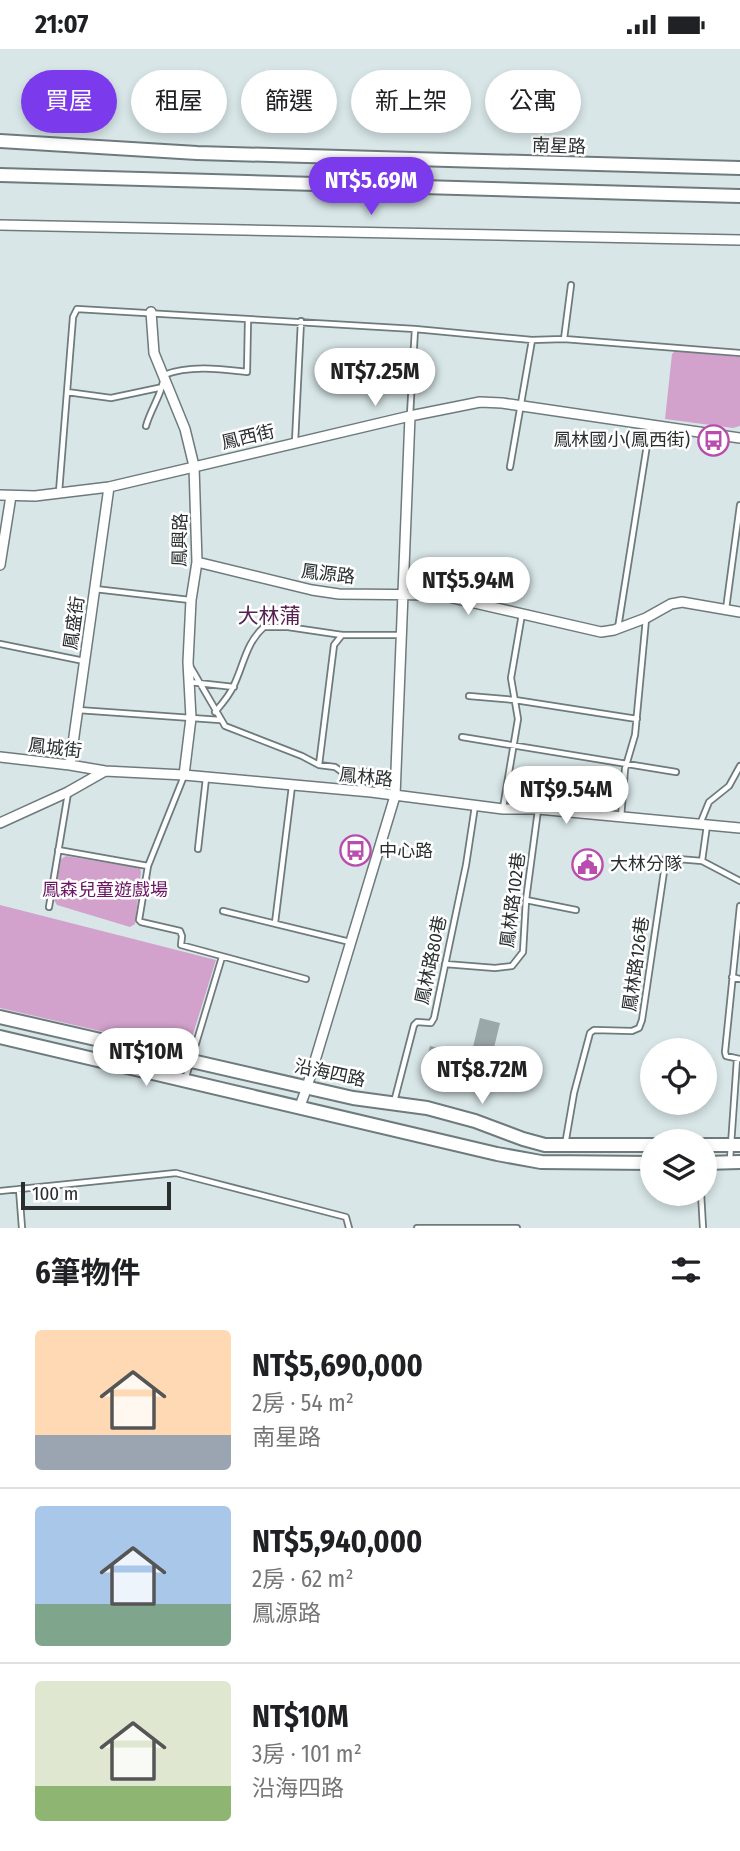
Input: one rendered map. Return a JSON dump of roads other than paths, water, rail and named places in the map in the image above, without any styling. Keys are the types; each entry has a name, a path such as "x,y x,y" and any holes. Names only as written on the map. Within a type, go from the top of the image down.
{"street":[{"name":"南星路","path":"0,141 197,153 740,168"},
{"path":"0,175 740,196"},
{"path":"0,225 740,240"},
{"name":"鳳興路","path":"151,312 152,343 185,429 194,466 197,562 191,600 188,662 191,718 184,775"},
{"name":"鳳西街","path":"0,495 59,493 109,487 295,442 480,402 740,438"},
{"path":"299,1106 395,796 410,416"},
{"name":"鳳盛街","path":"70,765 109,487"},
{"path":"0,565 11,496"},
{"name":"鳳源路","path":"197,562 339,594 440,595 601,632 618,629 671,604 682,602 740,611"},
{"name":"鳳城街","path":"0,757 106,771"},
{"path":"0,823 68,792 106,771"},
{"name":"鳳林路","path":"106,771 184,775 370,792 503,809 538,809 740,828"},
{"name":"沿海四路","path":"0,1017 353,1098 428,1108 545,1145 640,1145"},
{"path":"0,1037 497,1154 541,1162 640,1163"},
{"path":"717,1145 736,1145"},
{"path":"717,1163 735,1162"}],"lane":[{"path":"564,339 572,285"},
{"path":"59,493 74,311 83,308 740,353"},
{"path":"146,426 152,406 163,387 164,375 173,371 206,368 247,372 248,320"},
{"path":"295,442 301,321"},
{"path":"410,416 415,329"},
{"path":"510,467 532,340"},
{"path":"67,392 111,398 163,387"},
{"path":"618,629 651,425"},
{"path":"726,609 740,505"},
{"path":"95,589 191,600"},
{"path":"503,809 518,719 511,678 522,614"},
{"path":"621,817 626,764 633,747 646,618"},
{"path":"215,712 234,687 243,657 254,636 264,627 288,627 342,635 401,635"},
{"path":"319,765 334,645 342,635"},
{"path":"0,644 85,661"},
{"path":"188,662 225,726 319,765 335,767 370,792"},
{"path":"189,682 234,687"},
{"path":"469,697 514,699 636,719"},
{"path":"78,710 221,720"},
{"path":"462,737 676,772"},
{"path":"740,766 729,786 709,802 703,824 702,861 740,881"},
{"path":"363,770 384,794"},
{"path":"184,775 148,866 139,919 141,922 180,931 181,945 306,979"},
{"path":"198,849 206,777"},
{"path":"275,923 293,785"},
{"path":"49,907 68,792"},
{"name":"鳳林路80巷","path":"394,1103 414,1025 431,1023 433,1018 466,865 475,806"},
{"name":"鳳林路102巷","path":"445,964 495,968 512,966 523,952 526,900 538,809"},
{"path":"58,850 148,866"},
{"name":"鳳林路126巷","path":"565,1145 574,1093 590,1033 594,1030 632,1031 639,1028 642,1020 666,858 702,861"},
{"path":"526,900 576,910"},
{"path":"735,1162 738,1059 726,1056 725,1052 740,906"},
{"path":"223,911 351,942"},
{"path":"185,1080 222,957"},
{"path":"732,977 740,979"},
{"path":"0,1191 176,1173 346,1217 349,1228"},
{"path":"19,1189 22,1228"},
{"path":"702,1206 703,1228"},
{"path":"417,1228 517,1228"}],"place":[{"name":"鳳林國小(鳳西街)","path":"713,440"},
{"name":"中心路","path":"356,851"},
{"name":"大林分隊","path":"587,864"}],"district":[{"name":"大林蒲","path":"269,616"}],"park label":[{"name":"鳳森兒童遊戲場","path":"105,890"}]}
